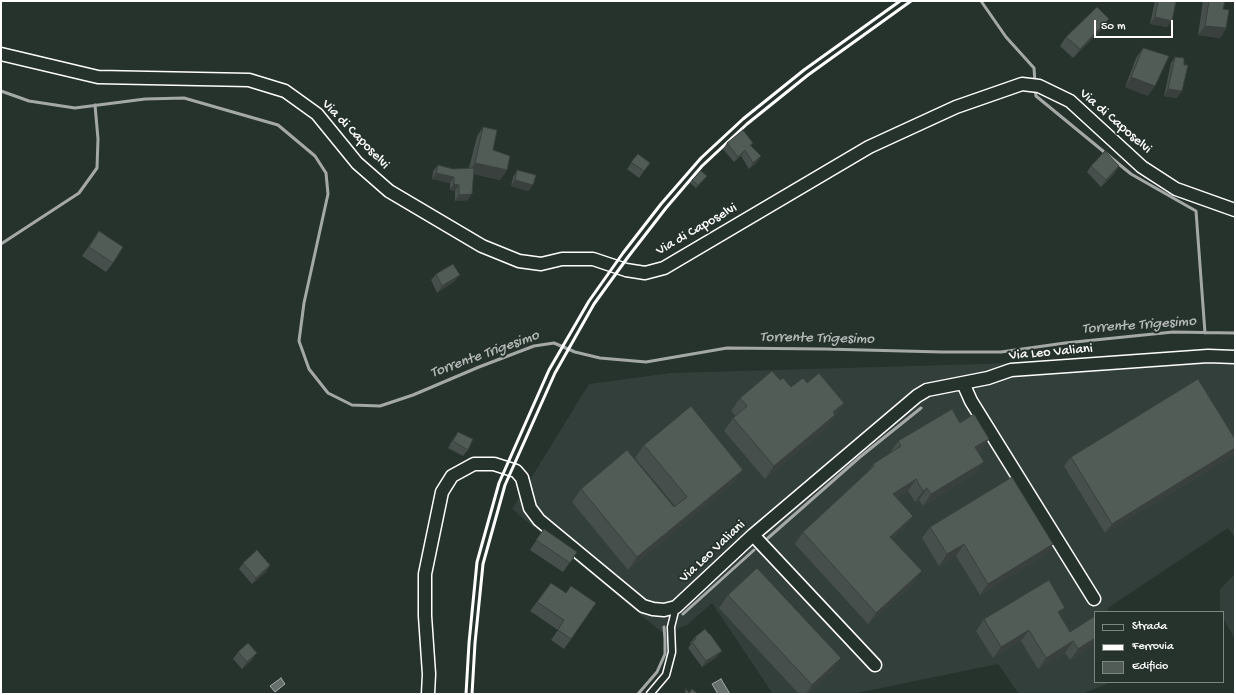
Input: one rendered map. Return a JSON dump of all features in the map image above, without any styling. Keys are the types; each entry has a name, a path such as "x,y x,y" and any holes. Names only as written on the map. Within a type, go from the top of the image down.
{"street":[{"name":"Via di Caposelvi","path":"1,54 98,77 249,80 285,91 316,114 357,163 389,191 482,246 519,261 541,264 562,259 592,259 626,270 645,273 664,268 869,147 956,107 1022,84 1039,86 1070,101 1142,167 1176,189 1235,210"},
{"name":"Via Leo Valiani","path":"676,607 753,535 917,396 927,390 988,378 1011,370 1208,356 1235,357"},
{"path":"963,383 971,400 1094,598"},
{"path":"428,694 429,674 425,616 425,574 442,492 452,476 474,464 494,464 516,471 522,478 530,508 539,520 643,606 664,610 676,607"},
{"path":"753,535 875,666"}],"lane":[{"path":"650,694 666,675 672,652 671,627 676,607"}],"shaded area":[{"path":"1235,353 1235,538 1228,528 1108,608 1109,611 1094,611 1094,683 1109,683 1082,694 1019,694 998,664 852,694 773,694 712,603 687,625 664,634 512,509 589,384 671,373 984,364"},
{"path":"1235,574 1235,639 1224,620 1224,611 1220,611 1220,589"},
{"path":"281,678 285,684 275,692 270,686"},
{"path":"721,679 730,694 718,694 712,684"}],"building":[{"path":"1158,1 1176,1 1172,21 1155,17"},
{"path":"1209,1 1225,1 1223,9 1229,10 1226,28 1205,26"},
{"path":"1097,7 1109,19 1080,49 1066,37"},
{"path":"1143,48 1169,56 1155,86 1131,77"},
{"path":"1175,57 1184,58 1184,65 1188,65 1182,91 1168,89"},
{"path":"483,127 497,130 493,150 510,156 507,170 475,163"},
{"path":"743,130 753,143 750,145 761,156 753,163 745,150 738,157 727,143"},
{"path":"1105,151 1119,166 1106,180 1091,166"},
{"path":"638,154 650,163 644,171 631,162"},
{"path":"438,165 453,169 474,168 472,194 459,195 459,185 454,184 454,177 436,173"},
{"path":"517,170 536,175 533,185 515,180"},
{"path":"701,171 707,176 698,185 692,180"},
{"path":"99,231 123,247 113,263 89,247"},
{"path":"453,264 460,275 442,286 436,274"},
{"path":"772,371 780,380 783,378 791,387 803,378 807,383 819,373 844,403 833,412 835,415 774,466 733,418 747,406 740,398"},
{"path":"1198,379 1235,439 1235,448 1112,524 1071,457"},
{"path":"691,406 743,470 637,557 581,489 627,450 674,507 687,497 644,445"},
{"path":"952,409 960,423 974,414 989,439 975,447 984,462 931,494 927,488 923,491 916,479 893,494 913,516 890,537 922,571 876,613 803,532 874,466 873,464 901,446 898,441"},
{"path":"458,432 473,439 468,450 453,441"},
{"path":"1012,477 1053,544 988,584 964,544 947,554 930,527"},
{"path":"544,529 577,552 570,563 536,540"},
{"path":"257,550 270,565 256,578 243,563"},
{"path":"757,568 841,658 812,685 728,595"},
{"path":"1049,580 1065,608 1058,612 1070,632 1094,617 1094,639 1078,649 1073,641 1046,658 1029,630 1001,647 984,619"},
{"path":"551,583 566,593 571,586 596,603 571,639 558,630 564,620 537,602"},
{"path":"705,629 722,651 706,661 692,642 696,639 695,637"},
{"path":"248,643 257,653 247,662 238,652"},
{"path":"686,689 689,693 692,689 698,694 685,694"}],"waterway":[{"path":"981,1 1006,37 1034,68 1035,83"},
{"path":"1035,88 1036,96 1131,174 1196,211 1205,333"},
{"name":"Torrente Trigesimo","path":"1,91 29,101 75,108 145,99 184,98 278,125 315,156 326,173 328,194 304,303 299,341 309,369 328,393 352,405 380,406 413,395 534,346 554,343 575,352 600,358 646,362 727,348 1001,352 1065,343 1173,332 1235,333"},
{"path":"1,244 79,193 97,168 98,139 95,105"},
{"path":"768,538 860,457 921,408"},
{"path":"683,614 754,550"},
{"path":"638,694 657,672 665,654 664,627"}],"railway":[{"path":"466,694 469,643 477,562 499,483 549,370 589,301 623,253 661,204 701,158 743,119 804,70 900,1"},
{"path":"472,694 475,643 483,564 505,485 555,373 594,304 666,208 702,166 747,124 808,75 911,1"}]}
